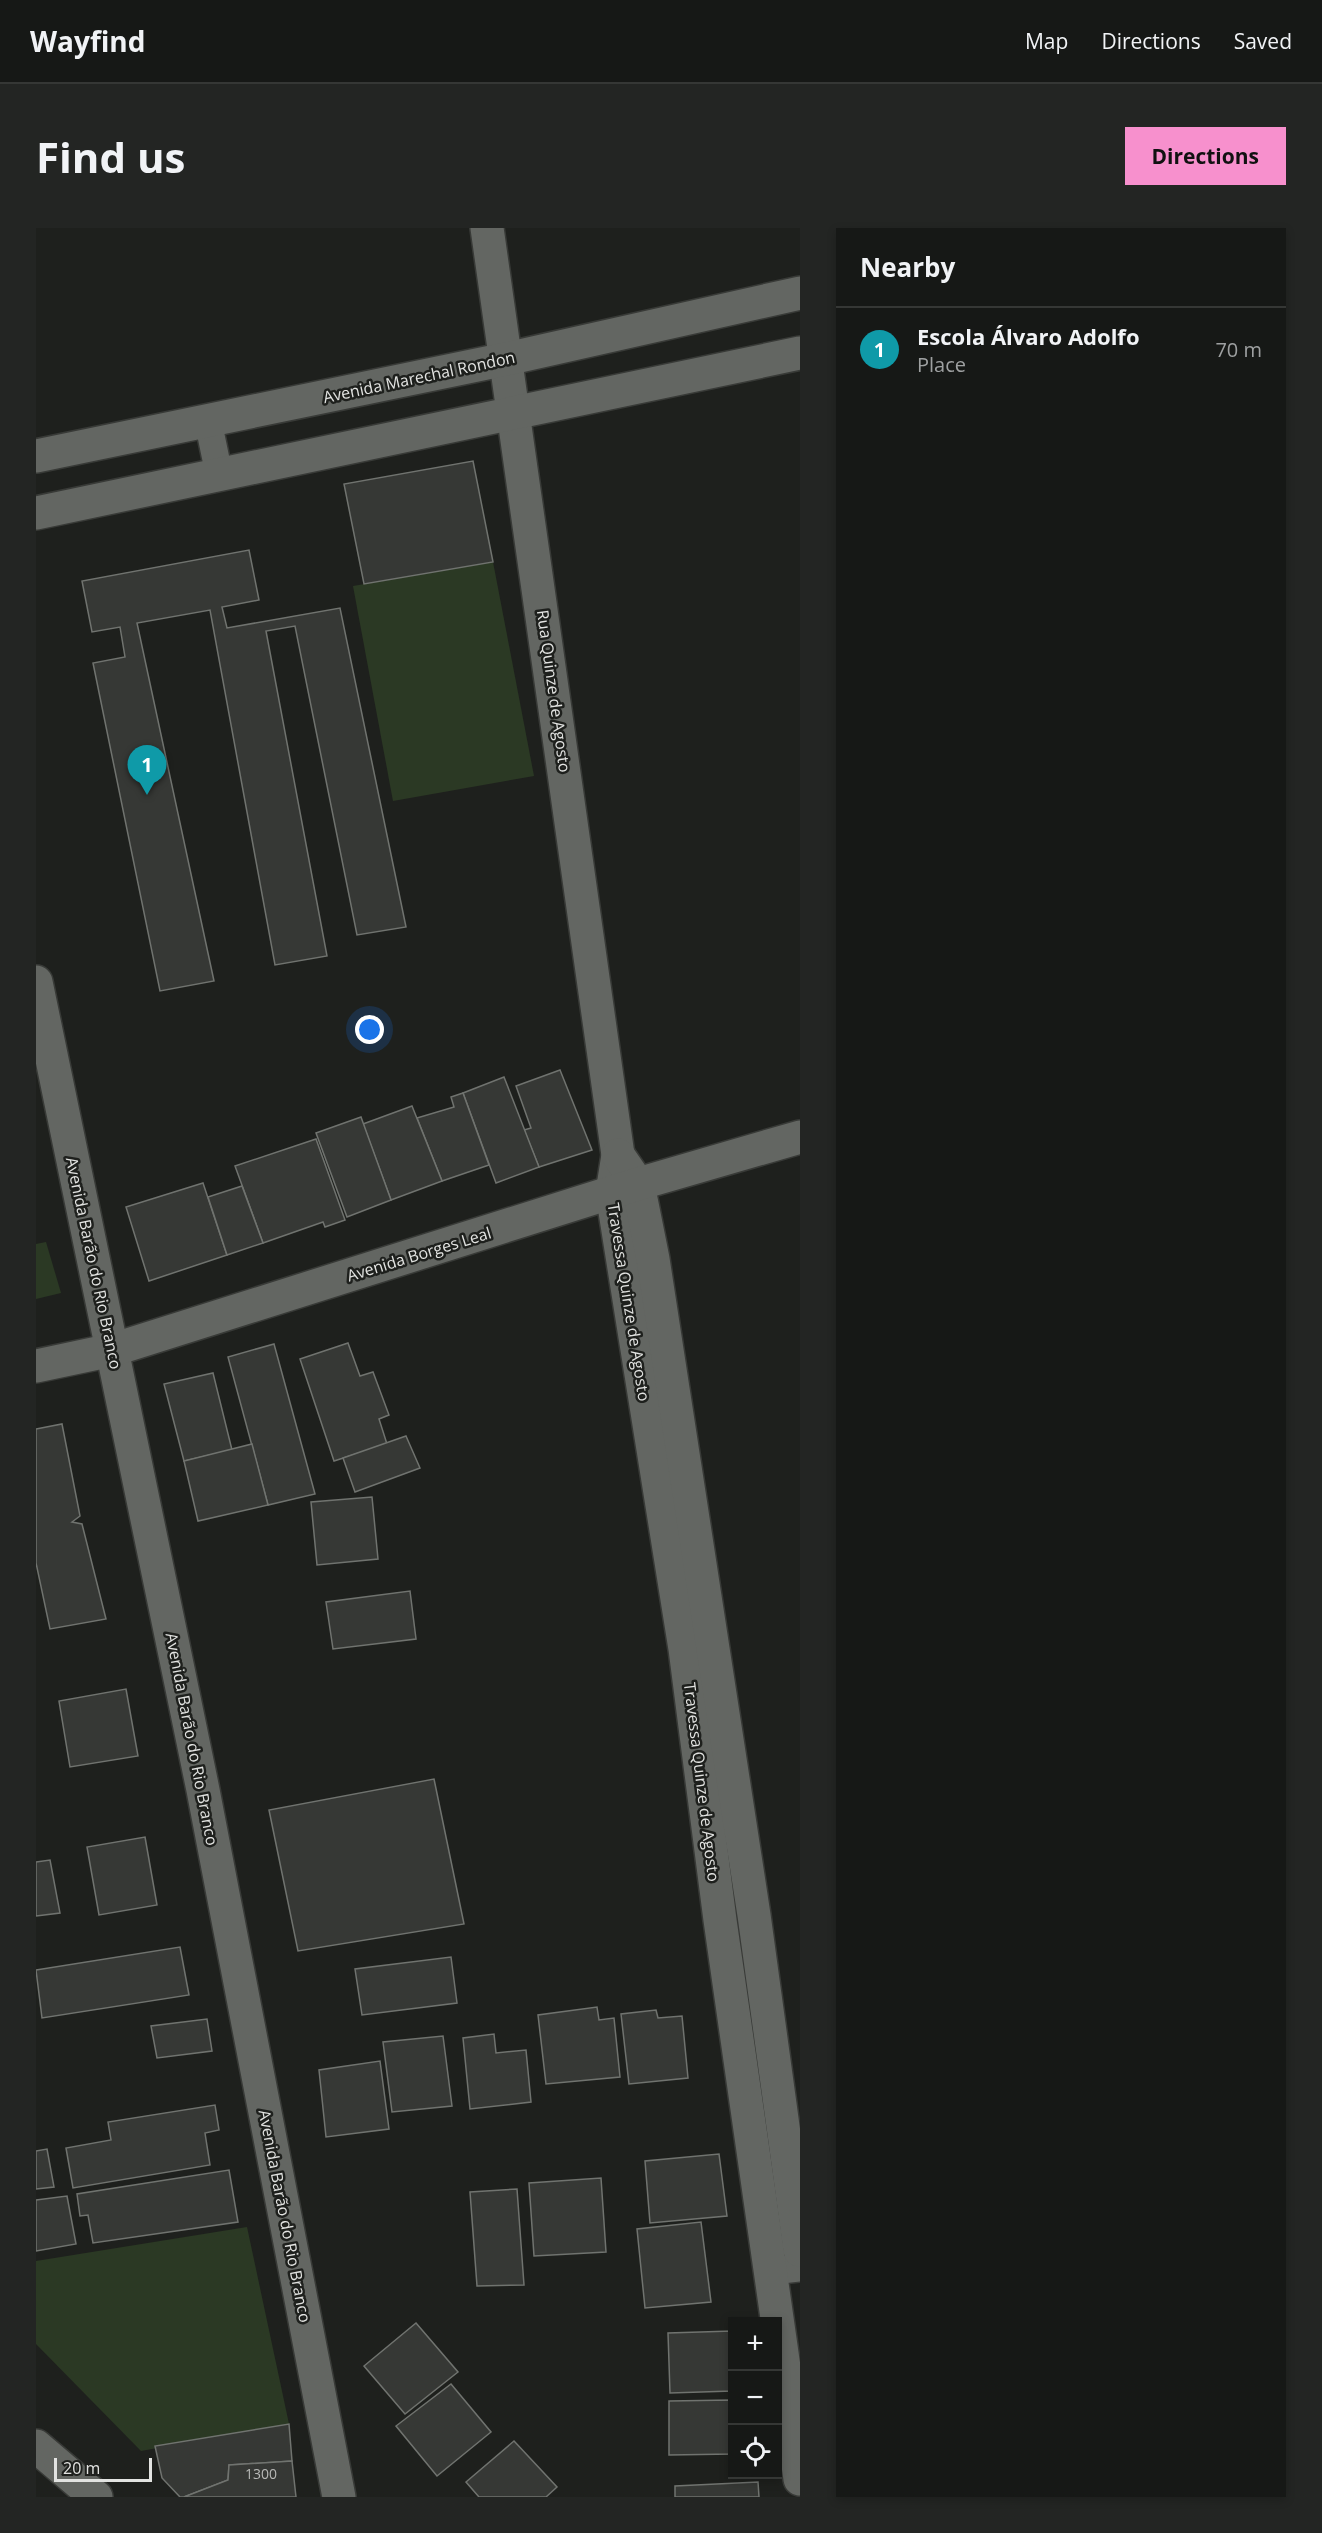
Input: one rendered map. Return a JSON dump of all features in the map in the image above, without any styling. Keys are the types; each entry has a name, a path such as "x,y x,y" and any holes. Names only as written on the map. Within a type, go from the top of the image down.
{"street":[{"name":"Rua Quinze de Agosto","path":"487,228 618,1155"},
{"name":"Avenida Marechal Rondon","path":"36,456 506,359 800,293"},
{"path":"36,513 800,353"},
{"path":"208,421 219,474"},
{"name":"Avenida Barão do Rio Branco","path":"36,982 202,1790 339,2497"},
{"name":"Avenida Borges Leal","path":"36,1366 112,1350 625,1189 800,1137"},
{"name":"Travessa Quinze de Agosto","path":"618,1155 698,1646 754,1915 800,2250"},
{"name":"Travessa Quinze de Agosto","path":"698,1646 720,1920 786,2270 800,2479"},
{"path":"720,1920 754,1915"},
{"path":"36,2446 96,2497"}],"green space":[{"path":"493,562 534,776 393,801 353,586"},
{"path":"46,1242 61,1293 36,1299 36,1244"},
{"path":"247,2227 289,2424 141,2451 36,2344 36,2261"}],"building":[{"path":"473,461 493,562 364,584 344,484"},
{"path":"249,550 259,600 222,607 227,628 340,608 406,927 357,935 295,626 266,631 327,956 275,965 210,610 137,623 214,981 160,991 93,663 125,657 120,627 92,632 82,581"},
{"path":"560,1070 592,1150 539,1167 524,1130 531,1128 516,1086"},
{"path":"504,1077 539,1167 496,1183 463,1093"},
{"path":"463,1093 489,1165 442,1181 417,1118 454,1107 451,1097"},
{"path":"412,1106 442,1181 391,1200 363,1124"},
{"path":"361,1117 391,1200 347,1217 316,1133"},
{"path":"316,1139 345,1220 325,1227 323,1222 263,1243 235,1166"},
{"path":"203,1183 227,1255 149,1281 126,1207"},
{"path":"242,1186 263,1243 227,1255 208,1197"},
{"path":"348,1343 360,1376 373,1372 389,1415 379,1419 387,1444 334,1461 300,1359"},
{"path":"274,1344 315,1494 268,1505 228,1357"},
{"path":"213,1373 232,1450 184,1461 164,1384"},
{"path":"62,1424 80,1516 72,1522 82,1524 106,1619 50,1629 36,1563 36,1429"},
{"path":"406,1436 420,1468 355,1492 343,1458"},
{"path":"252,1444 268,1505 198,1521 184,1461"},
{"path":"372,1497 378,1559 317,1565 311,1502"},
{"path":"410,1591 416,1639 333,1649 326,1602"},
{"path":"126,1689 138,1756 70,1767 59,1701"},
{"path":"434,1779 464,1924 298,1951 269,1810"},
{"path":"145,1837 157,1905 99,1915 87,1847"},
{"path":"50,1860 60,1913 36,1916 36,1862"},
{"path":"180,1947 189,1995 42,2018 36,1970"},
{"path":"451,1957 457,2003 362,2015 355,1969"},
{"path":"597,2007 599,2020 614,2018 620,2077 546,2084 538,2015"},
{"path":"656,2010 658,2018 682,2016 688,2078 629,2084 621,2014"},
{"path":"207,2019 212,2051 157,2058 151,2026"},
{"path":"494,2034 496,2053 526,2050 531,2102 470,2109 463,2038"},
{"path":"443,2036 452,2106 392,2112 383,2042"},
{"path":"380,2061 389,2129 326,2137 319,2070"},
{"path":"215,2105 219,2130 205,2133 210,2165 73,2188 66,2148 111,2140 108,2122"},
{"path":"47,2149 54,2187 36,2189 36,2151"},
{"path":"719,2154 727,2216 650,2223 645,2161"},
{"path":"229,2170 238,2222 93,2243 88,2215 80,2216 77,2194"},
{"path":"601,2178 606,2252 534,2256 529,2183"},
{"path":"517,2189 524,2285 477,2286 470,2192"},
{"path":"67,2196 76,2244 36,2251 36,2200"},
{"path":"701,2222 711,2302 645,2308 637,2229"},
{"path":"416,2323 458,2372 405,2414 364,2366"},
{"path":"728,2331 728,2391 670,2393 668,2333"},
{"path":"451,2384 491,2432 437,2476 396,2426"},
{"path":"728,2400 728,2454 669,2455 669,2401"},
{"path":"289,2424 292,2461 229,2465 228,2480 184,2497 180,2497 162,2478 155,2446"},
{"path":"514,2441 557,2487 546,2497 479,2497 466,2482"},
{"path":"292,2461 296,2497 184,2497 228,2480 229,2465"},
{"path":"758,2482 759,2497 675,2497 675,2486"}],"place":[{"name":"Escola Álvaro Adolfo","path":"147,795"}]}
